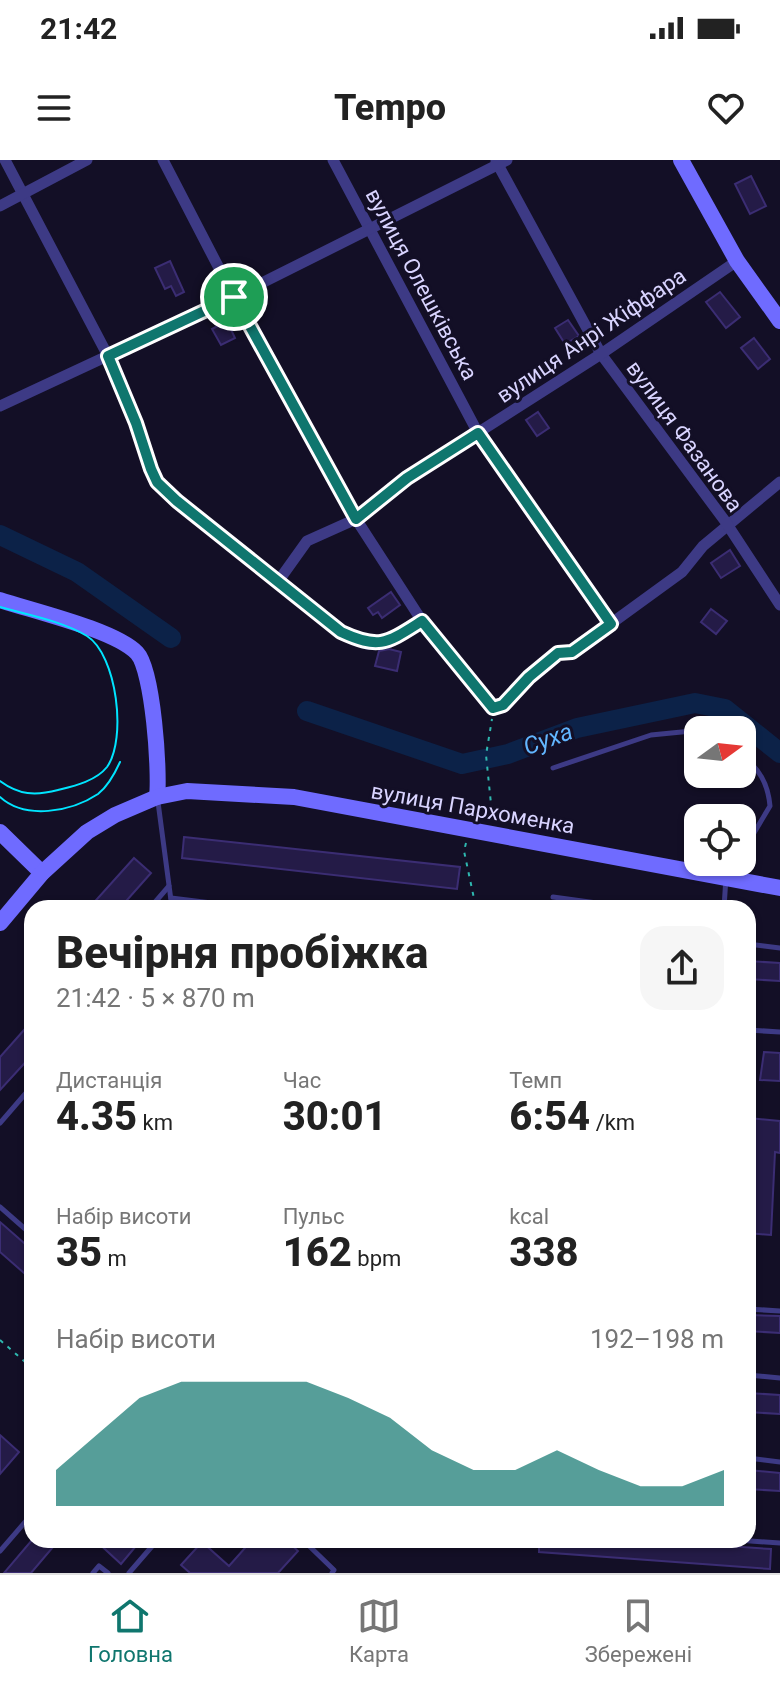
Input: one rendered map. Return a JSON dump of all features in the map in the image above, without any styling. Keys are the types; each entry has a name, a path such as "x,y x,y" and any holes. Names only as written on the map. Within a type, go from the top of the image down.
{"street":[{"path":"5,160 108,356 157,482 277,583 341,632 367,644 394,638 422,621"},
{"path":"0,206 87,160"},
{"path":"163,160 356,519 422,621 493,708 503,705 529,677 558,653 572,652 682,572 703,546 780,482"},
{"name":"вулиця Олешківська","path":"333,160 478,433 611,624"},
{"path":"681,160 737,261 780,321"},
{"path":"0,406 234,297 500,162"},
{"name":"вулиця Фазанова","path":"500,162 601,354 725,521 726,527 780,605"},
{"name":"вулиця Анрі Жіффара","path":"277,583 307,541 356,519 407,478 601,354 737,261"},
{"path":"0,600 121,640 139,655 145,672 160,769 157,797"},
{"name":"вулиця Пархоменка","path":"2,915 87,832 115,815 157,797 187,791 294,797 780,888"},
{"path":"0,832 42,873"}],"lane":[{"path":"553,768 651,735 684,732"},
{"path":"756,768 764,780 770,806 756,833"},
{"path":"157,797 171,898 187,900"},
{"path":"725,900 726,877"},
{"path":"157,900 169,886"},
{"path":"553,897 575,900"},
{"path":"756,945 780,948"},
{"path":"756,1030 780,1032"},
{"path":"0,1123 24,1095"},
{"path":"0,1207 24,1228"},
{"path":"756,1310 780,1311"},
{"path":"756,1376 780,1378"},
{"path":"756,1459 780,1462"},
{"path":"0,1551 24,1523"},
{"path":"756,1541 780,1543"},
{"path":"129,1573 151,1548"},
{"path":"311,1548 334,1570 332,1573"},
{"path":"93,1573 99,1566 108,1573"}],"path":[{"path":"491,804 486,755 493,708"},
{"path":"469,831 464,851 474,900"},
{"path":"0,1340 24,1361"}],"building":[{"path":"751,176 766,206 750,214 735,184"},
{"path":"170,261 184,292 176,296 171,286 165,289 155,268"},
{"path":"720,292 740,317 726,328 706,302"},
{"path":"568,320 579,336 565,344 555,328"},
{"path":"227,321 235,338 221,345 212,329"},
{"path":"754,338 770,359 758,369 741,348"},
{"path":"538,412 549,428 537,436 526,420"},
{"path":"730,550 740,566 721,578 711,563"},
{"path":"391,592 400,605 382,618 378,612 373,615 368,608"},
{"path":"711,609 727,621 716,634 701,622"},
{"path":"389,649 401,652 397,671 375,666 379,651"},
{"path":"184,837 460,867 457,889 182,858"},
{"path":"134,858 151,873 127,900 96,900"},
{"path":"756,962 780,963 780,981 756,980"},
{"path":"24,1030 24,1064 0,1090 0,1057"},
{"path":"764,1052 780,1053 780,1081 760,1080"},
{"path":"756,1119 780,1121 780,1153 775,1152 771,1235 756,1234"},
{"path":"0,1222 24,1243 24,1273 0,1252"},
{"path":"756,1315 780,1316 780,1333 756,1332"},
{"path":"756,1394 780,1395 780,1414 756,1412"},
{"path":"0,1435 19,1452 0,1474"},
{"path":"756,1471 780,1473 780,1491 756,1490"},
{"path":"25,1548 52,1548 31,1573 4,1573"},
{"path":"104,1548 134,1548 121,1564"},
{"path":"197,1548 209,1548 229,1566 245,1548 295,1548 298,1551 278,1573 190,1573 181,1565"},
{"path":"539,1548 771,1549 770,1569 539,1552"}],"waterway":[{"name":"Суха","path":"0,535 77,572 171,638"},
{"name":"Суха","path":"307,711 462,764 508,754 577,728 695,703 725,709 780,753"}],"tram line":[{"path":"0,607 56,622 87,636 106,661 116,698 117,718 113,754 107,767 91,779 78,785 35,793 21,792 0,781"},
{"path":"0,797 22,809 62,809 98,794 120,762"}],"route":[{"path":"234,297 356,519 407,478 478,433 611,624 572,652 558,653 529,677 503,705 493,708 422,621 384,642 367,644 341,632 177,501 157,482 108,356 234,297"}]}
